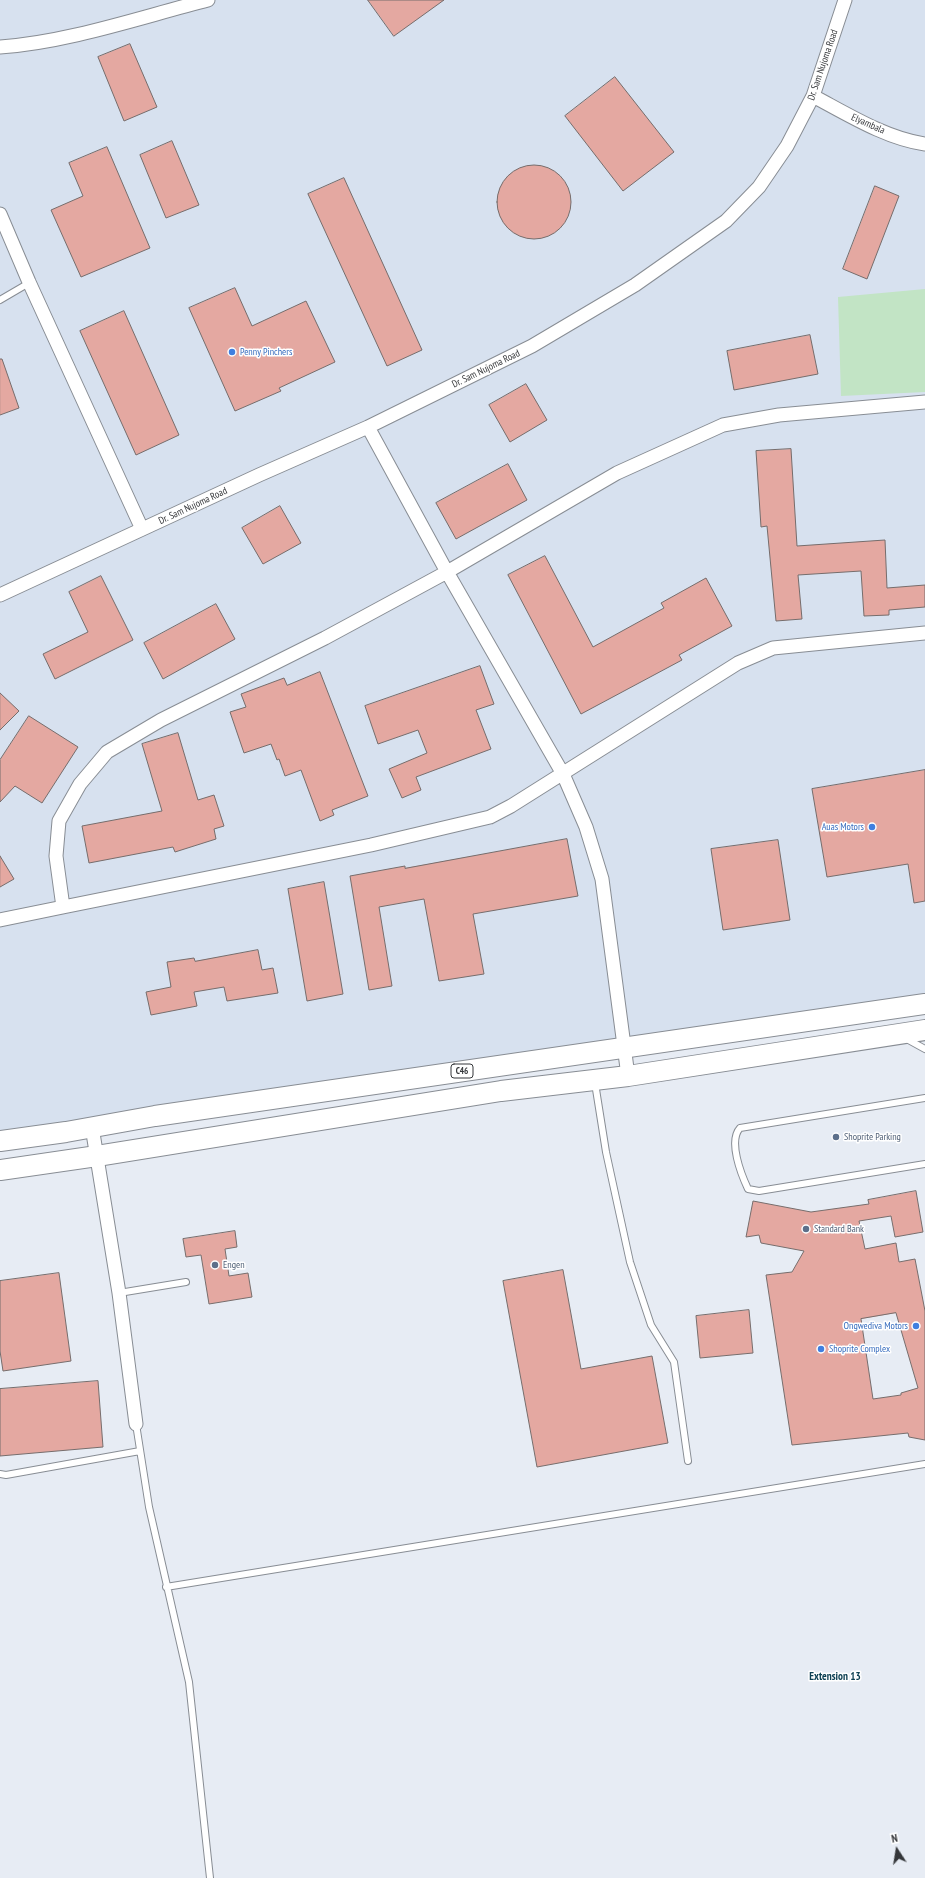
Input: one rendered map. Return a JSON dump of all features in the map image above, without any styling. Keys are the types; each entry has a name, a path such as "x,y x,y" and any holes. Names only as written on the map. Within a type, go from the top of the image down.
{"main road":[{"name":"C46","path":"0,1141 154,1116 925,1004"},
{"path":"0,1170 97,1156 501,1091 628,1076 925,1030"}],"street":[{"path":"0,47 20,45 67,36 208,0"},
{"name":"Dr. Sam Nujoma Road","path":"0,595 368,427 532,346 635,285 726,221 759,187 787,146 813,96 845,0"},
{"name":"Elyambala","path":"813,96 858,120 909,142 925,144"},
{"path":"0,214 142,529"},
{"path":"63,907 56,856 59,821 80,784 107,752 161,720 325,638 447,572 617,473 723,425 779,416 925,402"},
{"path":"368,427 447,572 563,774 586,827 602,880 628,1076"},
{"path":"0,920 371,845 496,814 563,774 738,663 773,648 925,633"},
{"path":"92,1127 119,1293 136,1424"}],"lane":[{"path":"0,300 30,282"},
{"path":"898,1034 925,1049"},
{"path":"594,1080 606,1152 630,1262 651,1325 674,1362 688,1460"},
{"path":"925,1098 740,1128 735,1134 734,1142 742,1177 748,1189 759,1190 925,1164"},
{"path":"119,1293 186,1282"},
{"path":"136,1424 149,1507 166,1587 189,1682 210,1878"},
{"path":"0,1474 6,1475 140,1451"},
{"path":"166,1587 925,1464"}],"shaded area":[{"path":"0,0 925,0 925,1003 0,1140"}],"green space":[{"path":"925,289 925,392 841,396 838,297"}],"building":[{"path":"368,0 444,0 394,36"},
{"path":"130,44 157,107 124,121 98,57"},
{"path":"615,77 674,152 623,191 565,116"},
{"path":"172,141 199,205 166,218 140,155"},
{"path":"107,147 150,248 81,277 51,210 83,196 69,163"},
{"path":"534,165 548,168 560,176 568,188 571,202 568,216 560,228 548,236 534,239 520,236 508,228 500,216 497,202 500,188 508,176 520,168"},
{"path":"344,178 422,350 387,366 308,194"},
{"path":"875,186 899,196 867,279 843,269"},
{"path":"235,288 252,326 306,301 335,362 279,388 281,391 235,411 189,308"},
{"path":"124,311 179,435 136,455 80,331"},
{"path":"810,335 818,374 734,390 727,351"},
{"path":"0,359 2,359 19,408 0,415"},
{"path":"526,384 547,420 510,442 489,405"},
{"path":"791,449 797,546 885,540 887,588 925,585 925,607 889,610 889,615 864,616 861,571 798,575 802,619 776,621 767,526 761,527 756,451"},
{"path":"508,464 527,500 456,539 436,503"},
{"path":"280,506 301,543 263,564 242,528"},
{"path":"545,556 593,647 664,608 661,603 706,578 732,626 679,655 682,660 581,714 508,575"},
{"path":"101,576 133,640 55,679 43,654 88,632 69,592"},
{"path":"216,604 235,639 163,679 144,643"},
{"path":"480,666 494,704 476,710 491,749 416,777 421,790 402,798 389,769 427,753 418,730 378,744 365,706"},
{"path":"320,672 368,796 332,810 334,815 320,821 301,770 285,776 279,759 277,760 271,744 244,753 230,712 246,707 241,694 284,678 287,685"},
{"path":"0,693 19,711 0,730"},
{"path":"29,716 78,747 42,803 15,786 0,802 0,760"},
{"path":"178,733 198,800 214,795 224,826 214,829 216,839 175,852 173,847 89,863 82,826 162,811 142,744"},
{"name":"Auas Motors","path":"925,770 925,901 914,903 908,864 827,877 812,789"},
{"path":"567,839 578,896 473,914 484,974 439,981 424,899 379,907 392,986 369,990 350,876 405,866 405,868"},
{"path":"778,840 790,920 723,930 711,849"},
{"path":"0,856 14,879 0,887"},
{"path":"324,882 343,994 307,1001 288,889"},
{"path":"258,950 262,970 273,968 278,993 227,1001 224,987 194,992 197,1006 151,1015 146,992 171,987 167,962 194,958 195,961"},
{"name":"Shoprite Complex","path":"916,1191 923,1232 895,1237 891,1216 859,1221 865,1249 896,1243 899,1262 915,1259 925,1311 925,1440 909,1437 908,1433 792,1445 766,1275 792,1272 804,1251 761,1243 759,1235 746,1237 753,1201 811,1212 869,1204 868,1200","holes":["896,1313 918,1388 901,1393 901,1395 873,1399 861,1319"]},
{"name":"Engen","path":"235,1231 237,1247 225,1249 229,1276 248,1273 252,1297 209,1304 201,1255 186,1257 183,1239"},
{"path":"563,1270 581,1369 652,1356 668,1443 537,1467 503,1281"},
{"path":"59,1273 71,1361 3,1371 0,1351 0,1281"},
{"path":"749,1310 753,1353 700,1358 696,1316"},
{"path":"98,1381 103,1447 0,1456 0,1389"}],"place":[{"name":"Penny Pinchers","path":"232,352"},
{"name":"Auas Motors","path":"872,827"},
{"name":"Shoprite Parking","path":"836,1137"},
{"name":"Standard Bank","path":"806,1229"},
{"name":"Engen","path":"215,1265"},
{"name":"Ongwediva Motors","path":"916,1326"},
{"name":"Shoprite Complex","path":"821,1349"}],"district":[{"name":"Extension 13","path":"835,1677"}]}
